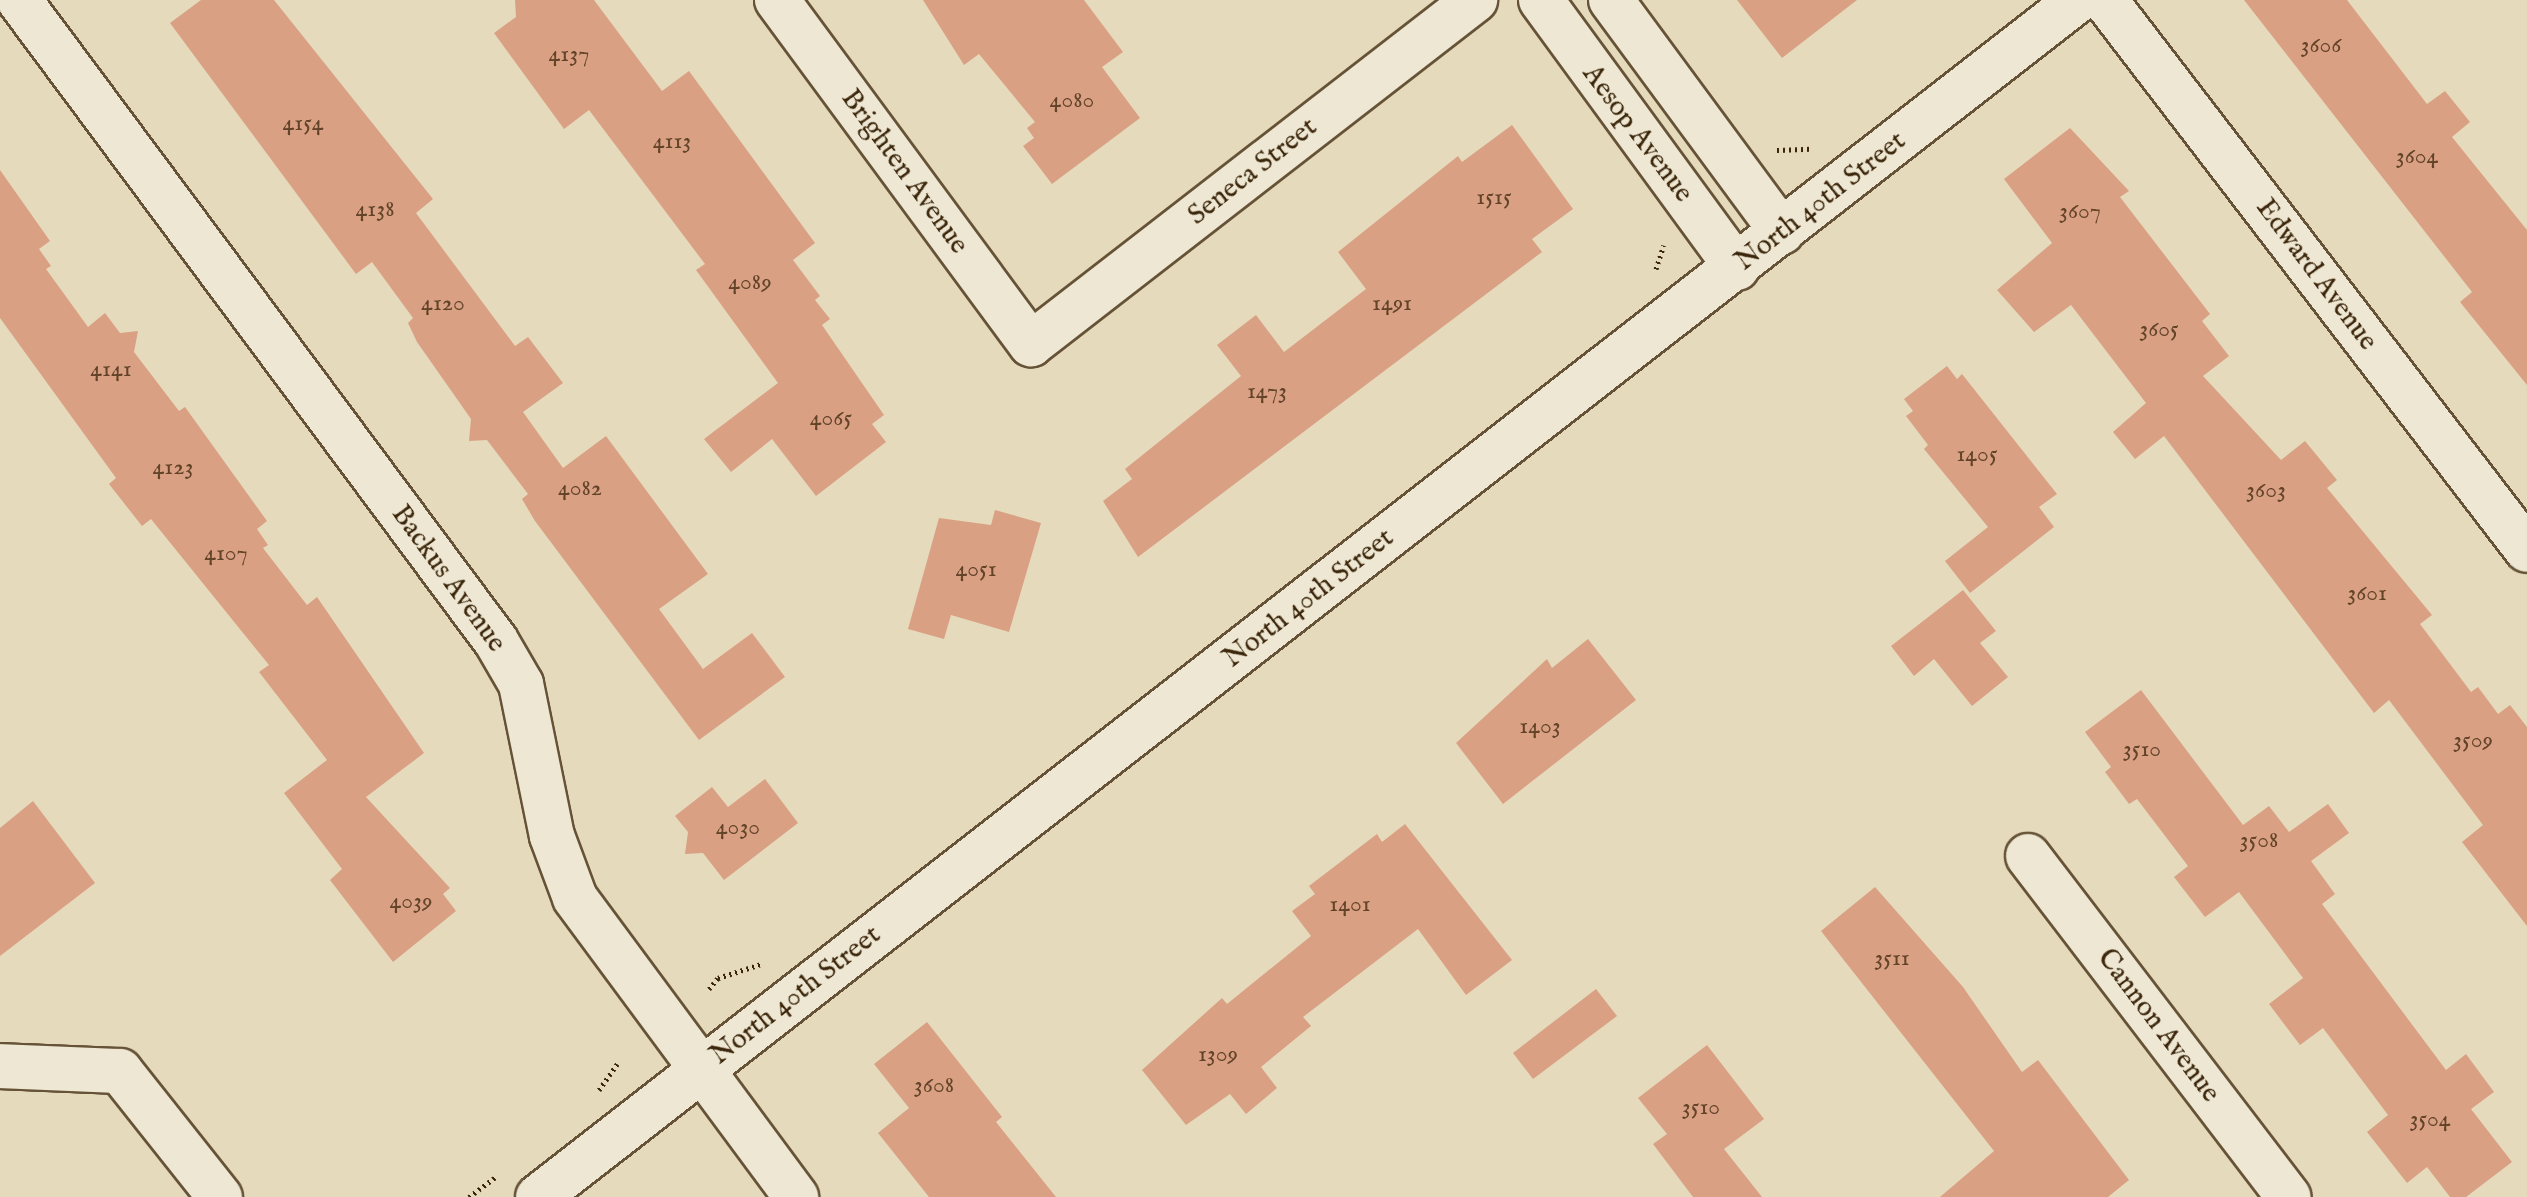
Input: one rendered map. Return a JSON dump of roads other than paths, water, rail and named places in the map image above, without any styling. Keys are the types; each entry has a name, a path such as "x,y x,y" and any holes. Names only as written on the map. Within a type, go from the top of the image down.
{"street":[{"name":"Backus Avenue","path":"19,0 496,641 521,684 552,836 575,898 796,1197"},
{"name":"Brighten Avenue","path":"777,0 1031,344"},
{"name":"Seneca Street","path":"1031,344 1475,0"},
{"name":"Aesop Avenue","path":"1541,0 1737,268"},
{"name":"Aesop Avenue","path":"1611,0 1782,232"},
{"name":"North 40th Street","path":"538,1197 2078,0"},
{"name":"Edward Avenue","path":"2105,0 2527,550"},
{"name":"Cannon Avenue","path":"2028,856 2289,1197"},
{"path":"0,1066 120,1071 220,1197"}]}
